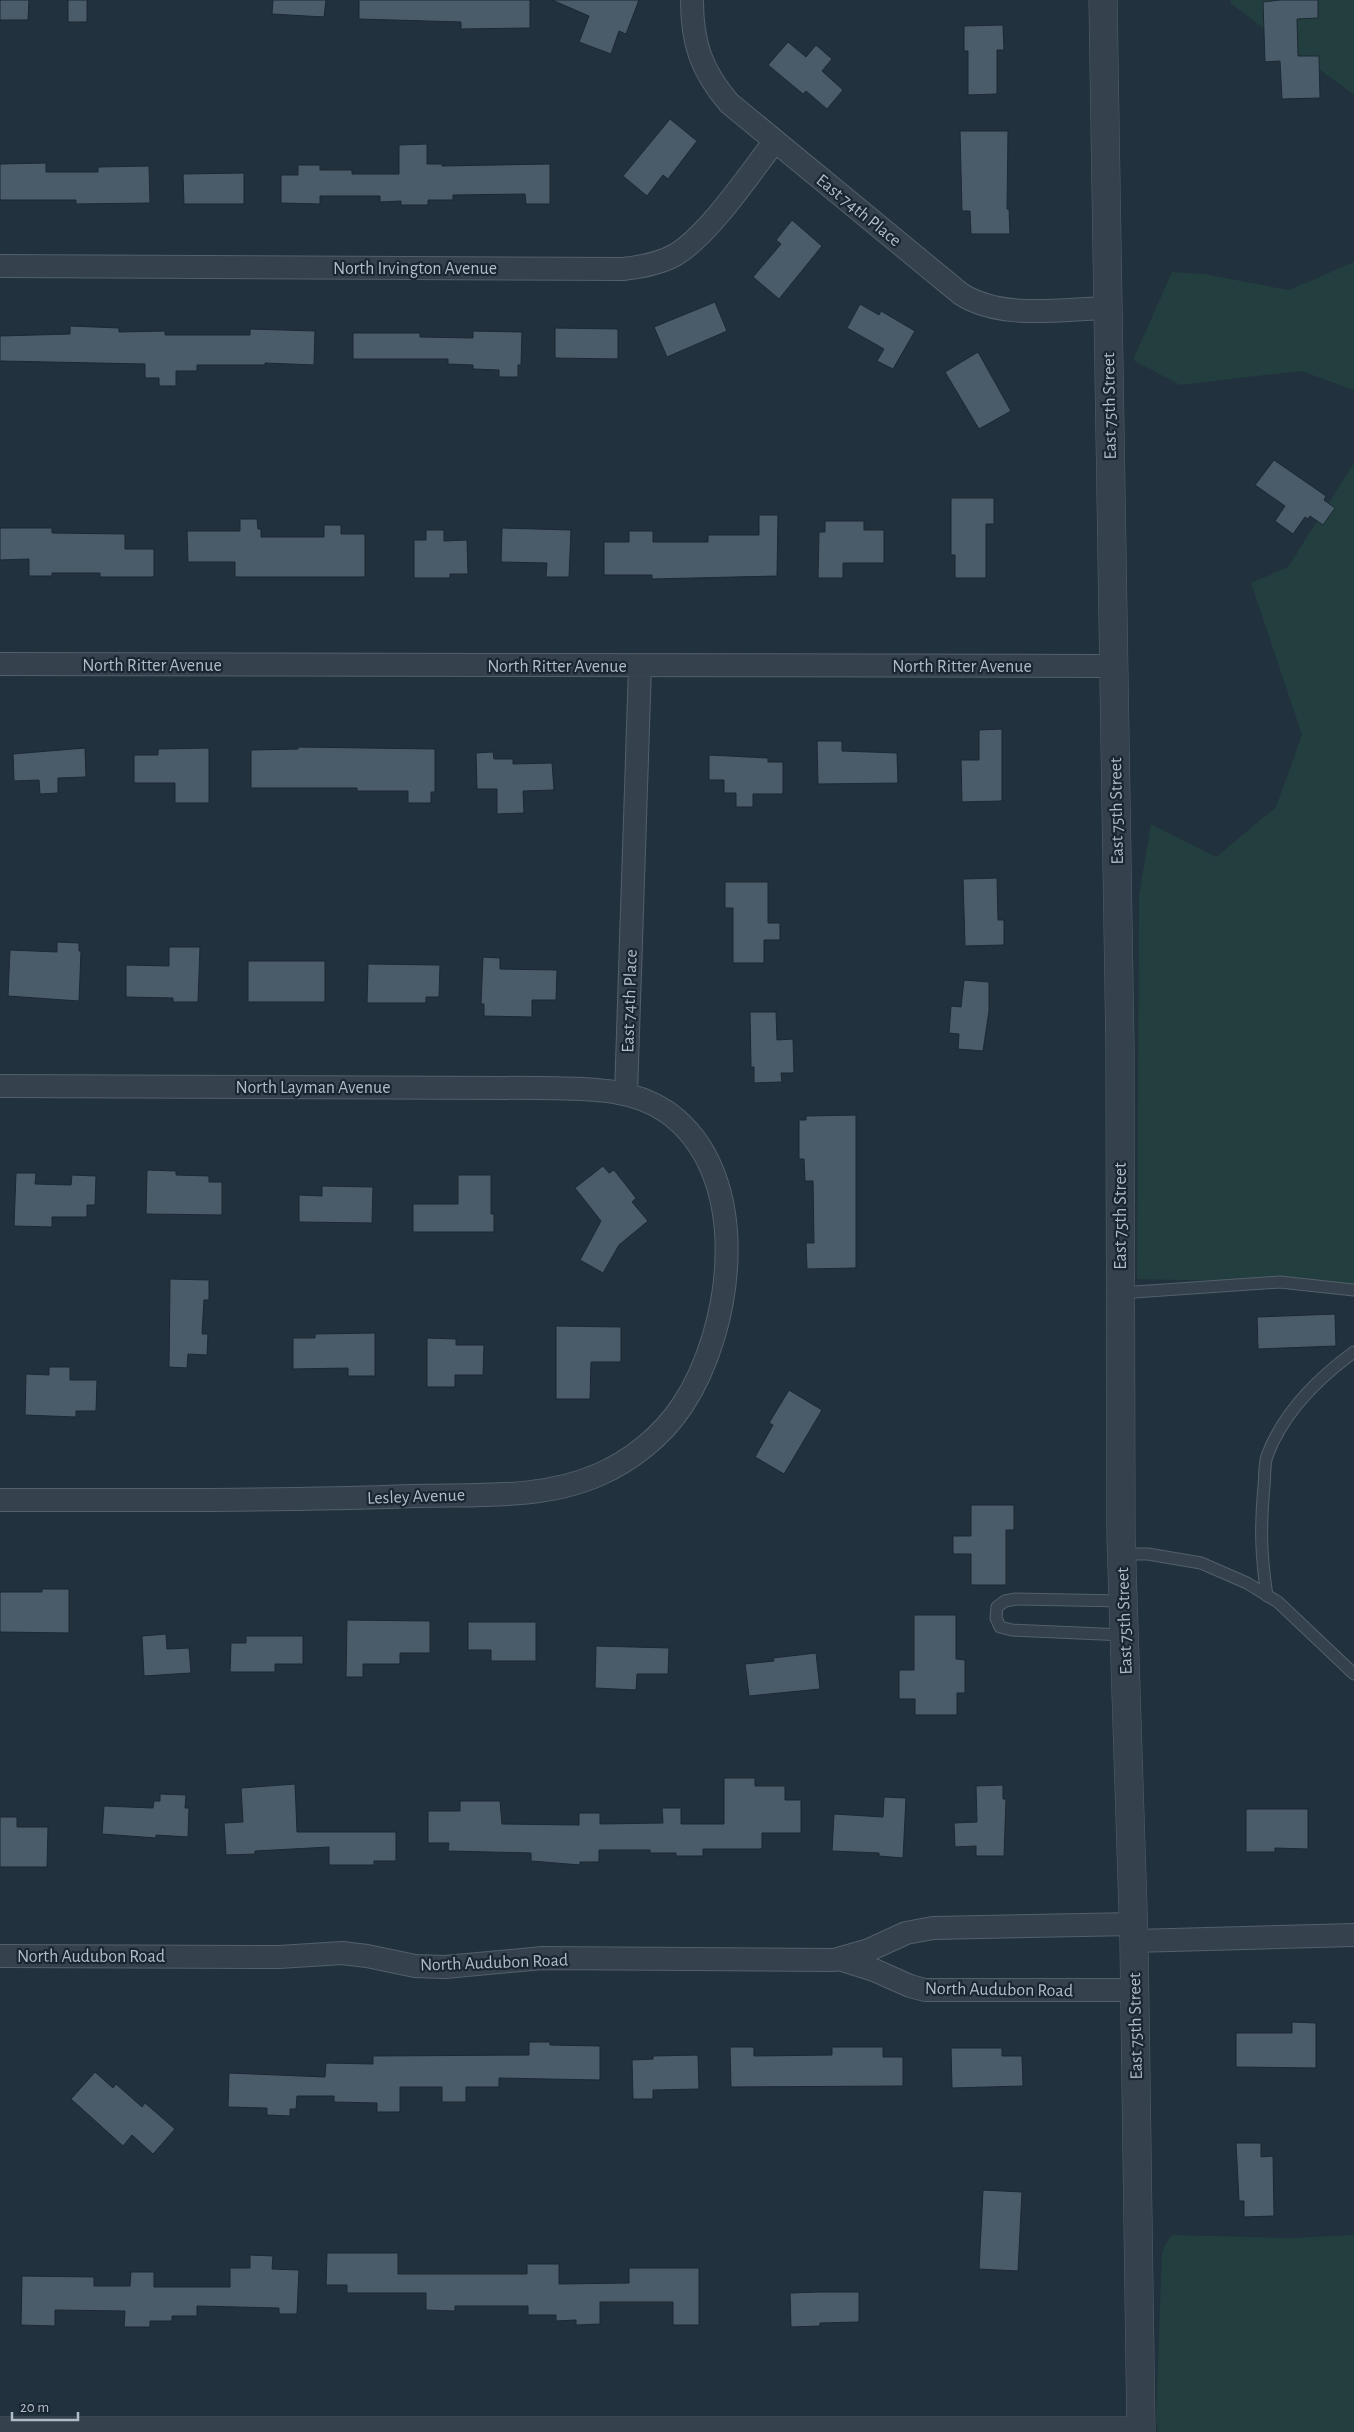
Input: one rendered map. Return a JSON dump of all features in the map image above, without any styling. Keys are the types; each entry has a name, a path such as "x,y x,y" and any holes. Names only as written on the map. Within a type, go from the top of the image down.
{"street":[{"name":"East 74th Place","path":"692,0 694,37 700,58 710,78 729,103 971,300 982,305 1007,310 1107,308"},
{"name":"East 75th Street","path":"1103,0 1120,1048 1122,1554 1134,1933 1141,2431"},
{"name":"North Irvington Avenue","path":"0,266 623,269 644,266 675,255 700,235 775,142"},
{"name":"North Ritter Avenue","path":"0,664 1113,666"},
{"name":"East 74th Place","path":"626,1094 640,666"},
{"name":"North Layman Avenue","path":"0,1086 543,1088 606,1090 626,1094"},
{"name":"Lesley Avenue","path":"0,1500 265,1501 523,1492 552,1489 582,1481 602,1473 638,1452 661,1432 681,1408 706,1363 713,1344 724,1292 726,1240 724,1220 713,1171 692,1137 674,1118 656,1106 626,1094"},
{"name":"North Audubon Road","path":"0,1956 279,1957 342,1953 415,1966 445,1967 542,1958 839,1959 869,1950 906,1933 933,1928 1134,1933 1354,1935"},
{"name":"North Audubon Road","path":"839,1959 925,1990 1135,1990"},
{"path":"0,2431 1141,2431"}],"lane":[{"path":"1120,1293 1280,1282 1354,1290"},
{"path":"1267,1596 1261,1553 1266,1458 1280,1426 1304,1396 1332,1368 1354,1352"},
{"path":"1122,1554 1148,1554 1201,1563 1247,1583 1290,1613 1354,1674"},
{"path":"1123,1601 1016,1599 1005,1601 998,1607 996,1618 1000,1627 1012,1630 1124,1635"}],"green space":[{"path":"1231,0 1354,0 1354,95 1230,3"},
{"path":"1354,262 1354,390 1301,371 1180,385 1133,360 1172,272 1204,274 1289,290"},
{"path":"1354,463 1354,1284 1137,1279 1139,895 1151,824 1216,857 1276,807 1302,735 1251,583 1288,567"},
{"path":"1171,2235 1290,2238 1354,2235 1354,2432 1158,2432 1156,2419 1162,2252"}],"building":[{"path":"0,0 29,0 28,20 0,20"},
{"path":"68,0 87,0 87,22 68,22"},
{"path":"273,0 326,0 324,17 272,14"},
{"path":"359,0 530,0 530,28 461,29 461,22 359,19"},
{"path":"552,0 639,0 626,34 619,31 611,54 579,42 589,16"},
{"path":"1318,0 1318,18 1297,19 1298,56 1319,56 1320,98 1282,99 1280,61 1265,62 1263,2"},
{"path":"1003,25 1004,50 997,50 997,94 968,95 968,51 964,51 964,26"},
{"path":"788,42 806,57 816,45 832,59 822,71 843,90 827,109 806,91 803,94 768,65"},
{"path":"670,119 697,141 668,179 663,175 647,196 623,176"},
{"path":"960,131 1008,131 1007,209 1009,209 1010,234 971,234 970,211 962,211"},
{"path":"427,144 427,164 442,164 442,166 550,164 550,204 526,204 525,194 453,195 453,200 428,200 428,205 401,205 401,201 380,202 380,196 320,196 320,204 281,203 281,175 298,175 298,165 320,165 320,170 352,170 352,174 399,174 399,145"},
{"path":"46,163 46,172 98,172 98,167 149,166 150,203 76,204 76,200 0,200 0,164"},
{"path":"244,173 244,204 184,204 183,174"},
{"path":"792,220 822,246 779,299 753,277 781,244 776,240"},
{"path":"715,302 727,331 667,357 654,327"},
{"path":"860,304 879,315 881,311 915,331 893,369 877,361 884,349 847,328"},
{"path":"70,326 119,328 119,332 165,331 165,335 250,335 250,329 315,331 314,365 265,363 265,365 197,365 197,371 176,371 176,386 159,386 159,378 145,378 145,364 0,361 0,336 70,334"},
{"path":"555,328 618,329 618,359 555,358"},
{"path":"473,331 522,332 521,365 518,365 518,377 499,377 499,370 473,369 473,365 448,364 448,359 353,359 353,333 420,333 420,337 473,338"},
{"path":"978,352 1011,411 979,429 945,372"},
{"path":"1274,460 1326,496 1324,500 1335,508 1323,525 1310,516 1308,519 1305,517 1293,534 1275,521 1285,506 1255,485"},
{"path":"951,498 994,498 994,524 986,524 986,578 955,578 955,555 951,555"},
{"path":"759,515 778,515 777,576 652,579 652,575 604,575 604,542 629,542 629,531 653,531 653,542 708,542 708,535 759,535"},
{"path":"240,519 257,519 258,529 261,529 261,537 324,537 324,525 341,525 341,534 365,534 365,577 235,577 235,562 188,562 187,531 240,531"},
{"path":"825,521 864,521 864,530 884,530 884,563 843,563 843,578 818,578 819,532 825,532"},
{"path":"0,528 52,528 52,533 125,534 125,549 154,549 154,577 100,577 100,573 52,573 52,576 29,576 29,559 0,560"},
{"path":"502,528 571,530 569,577 546,577 547,563 501,562"},
{"path":"426,530 444,530 444,541 467,540 468,574 450,574 450,578 414,578 414,540 426,540"},
{"path":"1002,729 1002,801 962,802 961,760 979,760 979,730"},
{"path":"817,741 842,741 842,751 897,753 898,783 818,784"},
{"path":"298,747 435,749 435,792 431,792 431,803 408,803 408,791 357,791 357,788 251,788 251,750 298,749"},
{"path":"85,748 86,777 58,778 58,793 40,794 39,780 14,781 13,754"},
{"path":"209,748 209,803 175,803 175,783 134,783 134,755 158,755 158,749"},
{"path":"493,752 494,759 513,759 513,764 552,763 554,790 523,791 524,813 497,814 497,789 477,789 476,753"},
{"path":"709,755 768,758 768,762 783,762 783,794 753,794 753,807 736,807 736,793 724,793 724,780 709,780"},
{"path":"997,878 998,920 1004,920 1004,945 965,946 963,879"},
{"path":"725,882 768,882 768,923 780,923 780,940 764,940 764,963 733,963 733,908 725,908"},
{"path":"57,942 79,943 79,951 81,951 79,1001 8,996 10,950 57,952"},
{"path":"169,947 200,947 198,1002 173,1002 173,998 126,997 126,965 169,966"},
{"path":"483,957 500,958 500,969 557,970 556,1000 532,1000 532,1017 484,1016 484,1004 481,1004"},
{"path":"248,961 325,961 325,1002 248,1002"},
{"path":"368,964 440,965 439,997 426,997 426,1003 367,1003"},
{"path":"964,980 989,982 989,1011 983,1051 958,1049 959,1034 949,1033 951,1006 961,1007"},
{"path":"750,1012 776,1012 777,1040 793,1039 794,1073 781,1073 782,1082 754,1083 754,1067 751,1067"},
{"path":"856,1115 856,1268 807,1269 806,1243 814,1243 813,1181 805,1181 804,1159 799,1159 799,1120 806,1120 806,1116"},
{"path":"603,1166 609,1173 614,1170 636,1198 632,1202 648,1221 619,1245 603,1273 580,1260 601,1221 575,1188"},
{"path":"147,1170 176,1171 176,1175 209,1176 209,1182 222,1182 222,1215 146,1214"},
{"path":"16,1173 36,1173 35,1184 71,1185 72,1175 96,1176 95,1205 87,1205 87,1217 52,1217 52,1227 14,1226"},
{"path":"458,1175 491,1175 491,1214 494,1214 494,1232 413,1232 413,1204 458,1204"},
{"path":"322,1186 373,1187 372,1223 299,1222 299,1195 322,1196"},
{"path":"170,1279 209,1280 209,1300 204,1300 202,1334 208,1334 207,1355 188,1354 187,1368 169,1367"},
{"path":"1335,1314 1336,1346 1258,1349 1257,1317"},
{"path":"556,1326 621,1327 621,1362 591,1362 590,1399 556,1399"},
{"path":"375,1333 375,1376 348,1376 348,1368 293,1369 293,1338 315,1338 315,1334"},
{"path":"427,1338 456,1339 456,1345 484,1345 483,1375 455,1375 455,1387 427,1387"},
{"path":"49,1367 70,1367 70,1380 97,1380 96,1411 76,1411 76,1417 25,1415 26,1374 49,1375"},
{"path":"789,1390 822,1410 784,1474 755,1457 773,1425 769,1423"},
{"path":"971,1505 1014,1505 1014,1530 1006,1530 1006,1585 971,1585 971,1554 953,1554 953,1536 971,1536"},
{"path":"42,1589 69,1589 69,1633 0,1632 0,1592 42,1592"},
{"path":"914,1615 956,1615 956,1659 965,1660 965,1693 957,1693 957,1715 915,1715 915,1699 899,1699 899,1670 914,1670"},
{"path":"347,1620 430,1621 430,1653 400,1653 400,1664 363,1664 363,1677 346,1677"},
{"path":"468,1622 536,1622 536,1661 491,1661 491,1650 468,1650"},
{"path":"166,1634 167,1649 189,1648 191,1673 144,1676 142,1636"},
{"path":"246,1636 303,1636 303,1664 275,1664 275,1672 230,1672 231,1643 246,1643"},
{"path":"596,1646 669,1648 668,1674 637,1674 636,1690 595,1688"},
{"path":"816,1653 820,1689 749,1696 745,1664 774,1661 773,1658"},
{"path":"724,1778 755,1778 755,1786 785,1786 785,1800 801,1800 801,1833 762,1833 762,1849 703,1849 703,1856 676,1856 676,1853 650,1853 650,1850 599,1850 599,1862 580,1862 580,1865 531,1861 531,1853 448,1851 449,1843 428,1843 428,1811 460,1811 460,1801 500,1801 502,1824 579,1825 579,1813 600,1813 600,1824 663,1823 662,1808 681,1808 681,1824 724,1824"},
{"path":"295,1784 297,1832 396,1832 396,1861 374,1861 374,1865 329,1865 329,1847 255,1851 255,1854 226,1855 224,1823 243,1822 241,1788"},
{"path":"1003,1785 1003,1799 1006,1799 1004,1856 976,1856 976,1846 955,1847 954,1823 977,1822 976,1786"},
{"path":"160,1794 186,1795 185,1808 189,1808 188,1837 156,1835 156,1838 102,1834 104,1806 153,1808 154,1801 160,1801"},
{"path":"884,1797 906,1798 903,1858 879,1856 879,1853 832,1851 834,1814 883,1817"},
{"path":"1246,1809 1308,1809 1308,1849 1275,1848 1275,1852 1246,1852"},
{"path":"0,1817 17,1817 17,1827 48,1827 47,1867 0,1867"},
{"path":"1292,2022 1316,2023 1316,2068 1236,2067 1236,2033 1292,2033"},
{"path":"529,2042 550,2042 550,2045 600,2046 600,2080 499,2078 499,2087 466,2087 466,2102 442,2102 442,2087 400,2087 400,2112 377,2112 377,2103 334,2102 334,2096 297,2096 296,2109 290,2109 290,2116 267,2115 267,2108 228,2107 229,2073 325,2077 326,2063 373,2064 373,2056 529,2055"},
{"path":"730,2047 754,2047 754,2056 832,2055 832,2047 883,2047 883,2057 903,2057 903,2086 731,2087"},
{"path":"951,2048 1002,2048 1002,2056 1022,2056 1023,2086 952,2088"},
{"path":"698,2055 699,2089 653,2090 653,2099 633,2099 632,2060 653,2059 653,2056"},
{"path":"95,2072 113,2088 116,2084 142,2107 145,2103 175,2129 153,2154 132,2135 123,2146 71,2099"},
{"path":"1236,2143 1261,2143 1261,2157 1273,2156 1274,2216 1244,2217 1244,2201 1239,2201"},
{"path":"983,2190 1022,2192 1018,2271 979,2269"},
{"path":"327,2253 398,2253 398,2274 527,2274 527,2264 559,2264 559,2284 629,2283 629,2268 699,2268 699,2325 673,2325 673,2302 600,2302 600,2324 576,2325 576,2320 556,2321 556,2315 528,2315 528,2306 455,2306 455,2311 426,2310 426,2293 347,2293 347,2285 326,2285"},
{"path":"250,2255 273,2256 272,2269 299,2270 297,2314 279,2314 279,2308 197,2306 197,2316 172,2316 172,2321 150,2321 150,2327 124,2327 125,2311 55,2310 55,2326 21,2325 22,2276 94,2277 94,2286 130,2286 131,2272 154,2272 154,2287 230,2287 230,2268 250,2268"},
{"path":"859,2292 859,2322 820,2323 820,2326 791,2327 790,2293"}]}
